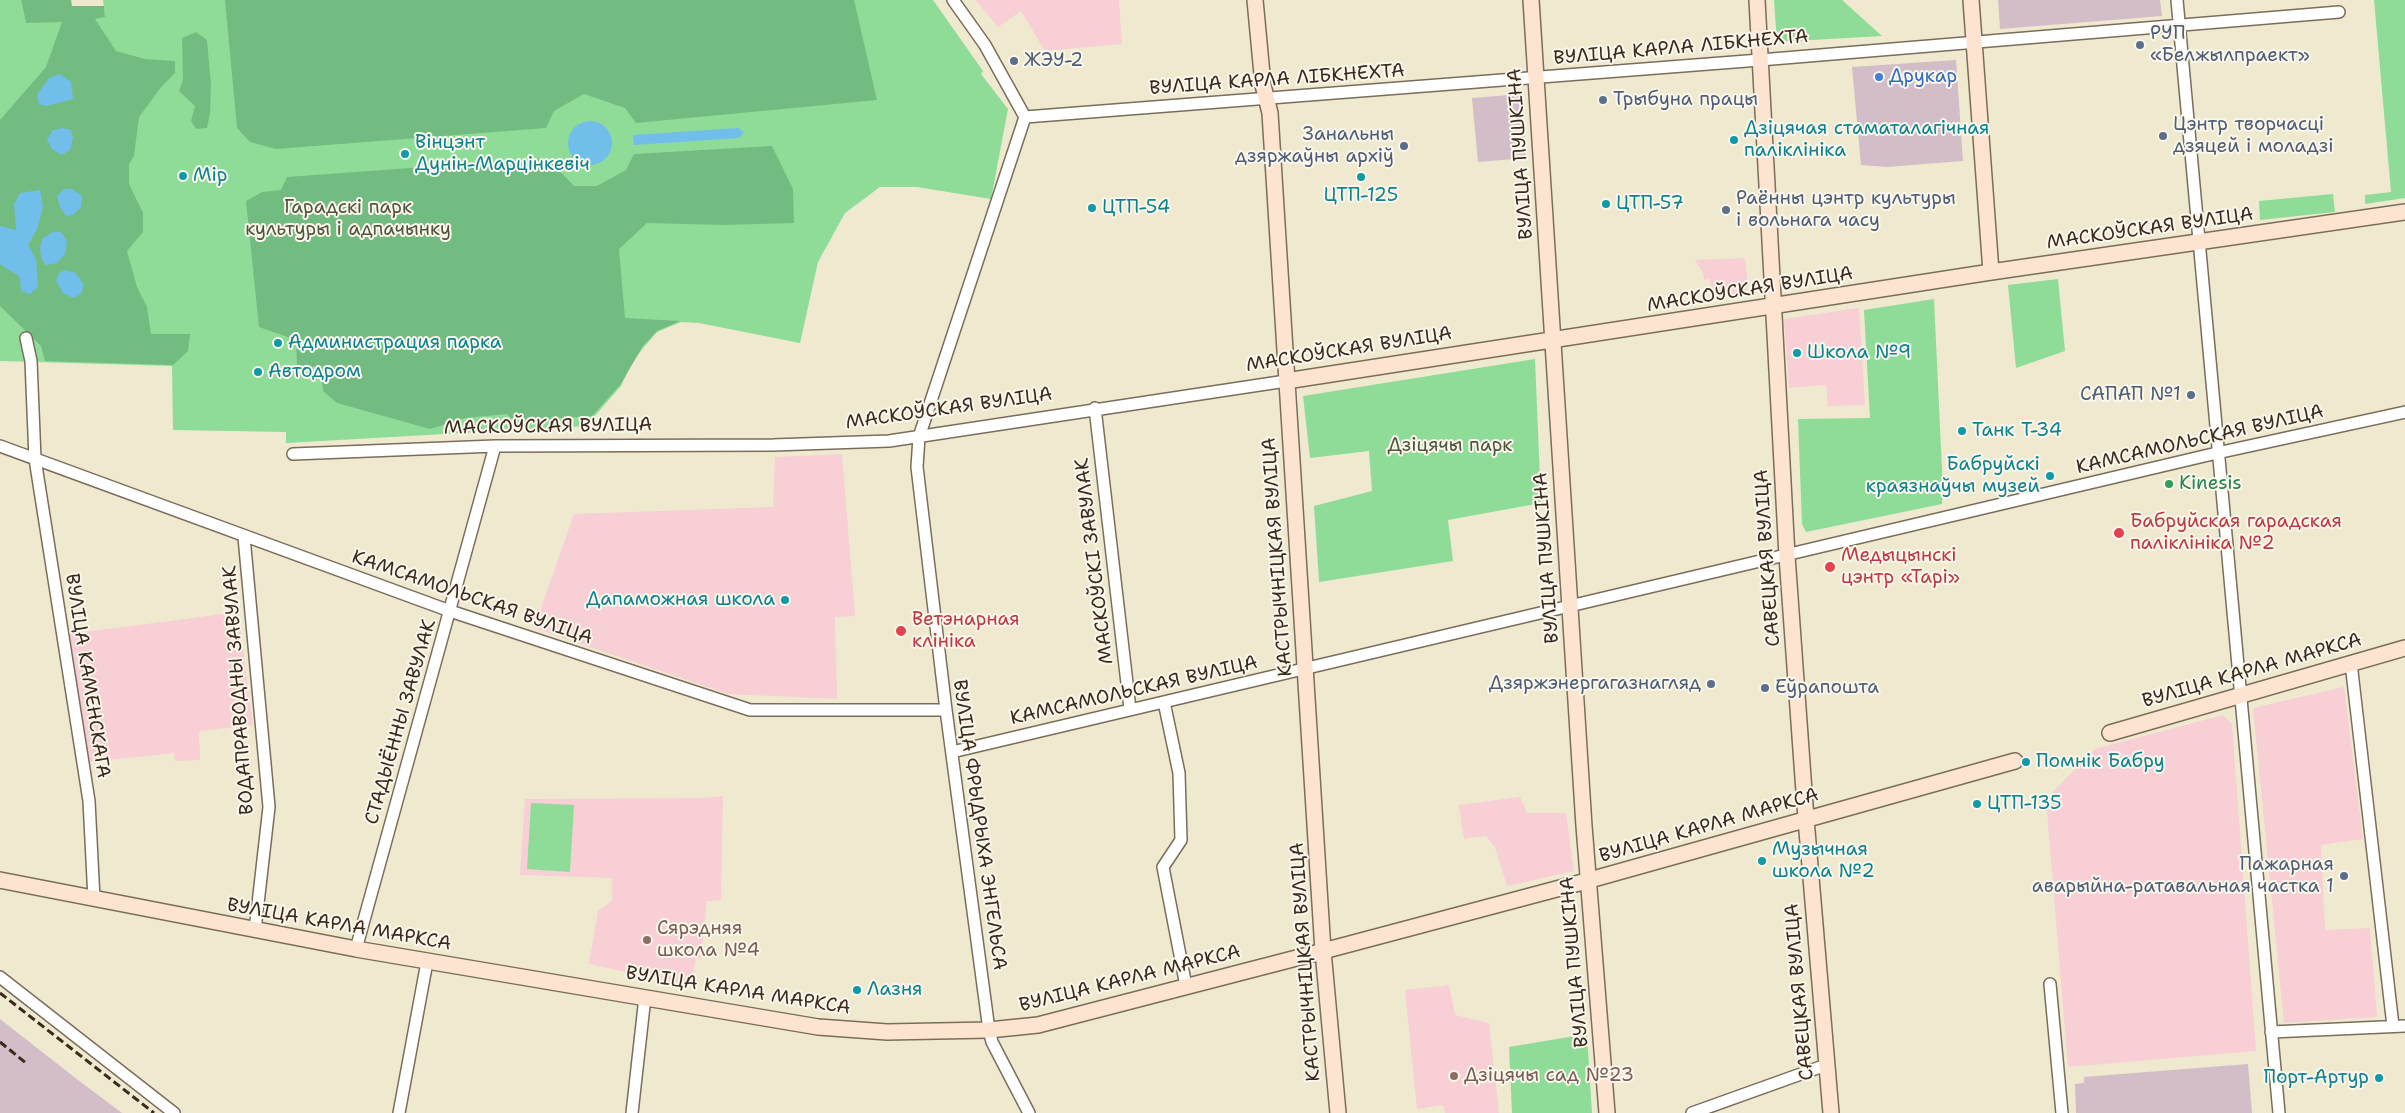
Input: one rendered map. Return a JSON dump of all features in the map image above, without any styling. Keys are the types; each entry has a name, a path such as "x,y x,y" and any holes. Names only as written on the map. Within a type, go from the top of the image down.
{"main road":[{"name":"КАСТРЫЧНІЦКАЯ ВУЛІЦА","path":"1255,0 1263,85 1268,98 1270,113 1323,951 1338,1113"},
{"name":"ВУЛІЦА ПУШКІНА","path":"1531,0 1588,880 1607,1113"},
{"name":"САВЕЦКАЯ ВУЛІЦА","path":"1757,0 1772,307 1787,556 1806,819 1831,1113"},
{"path":"1972,0 1991,272"},
{"name":"МАСКОЎСКАЯ ВУЛІЦА","path":"1286,380 1991,272 2405,212"},
{"name":"ВУЛІЦА КАРЛА МАРКСА","path":"2110,733 2405,648"},
{"name":"ВУЛІЦА КАРЛА МАРКСА","path":"0,880 426,962 818,1027 887,1032 989,1030 1038,1025 1323,951 1588,880 2015,761"}],"street":[{"path":"953,0 985,45 1025,116"},
{"path":"2177,0 2278,1113"},
{"name":"ВУЛІЦА КАРЛА ЛІБКНЕХТА","path":"1025,116 1760,60 2339,12"},
{"name":"ВУЛІЦА ФРЫДРЫХА ЭНГЕЛЬСА","path":"1025,116 920,437 917,467 946,710 989,1030 992,1042 1029,1113"},
{"name":"ВУЛІЦА КАМЕНСКАГА","path":"26,338 31,361 34,459 89,801 94,899"},
{"name":"МАСКОЎСКАЯ ВУЛІЦА","path":"294,454 495,446 849,444 920,437 1095,408 1286,380"},
{"name":"МАСКОЎСКІ ЗАВУЛАК","path":"1095,408 1130,709"},
{"name":"КАМСАМОЛЬСКАЯ ВУЛІЦА","path":"952,752 2217,453 2405,412"},
{"name":"КАМСАМОЛЬСКАЯ ВУЛІЦА","path":"0,446 450,611 750,710 946,710"},
{"name":"СТАДЫЁННЫ ЗАВУЛАК","path":"356,949 495,446"},
{"name":"ВОДАПРАВОДНЫ ЗАВУЛАК","path":"244,537 269,807 255,930"},
{"path":"2351,662 2393,1026"},
{"path":"1164,702 1179,773 1181,840 1163,867 1186,986"},
{"path":"400,1113 426,962"},
{"path":"0,977 174,1113"},
{"path":"2050,984 2062,1113"},
{"path":"632,1113 645,997"},
{"path":"2271,1032 2405,1026"},
{"path":"1692,1113 1826,1065"}],"shaded area":[{"path":"975,0 1119,0 1122,44 1045,51 1021,11 998,27"},
{"path":"1998,0 2160,0 2162,16 2000,29"},
{"path":"1956,60 1963,161 1887,167 1861,165 1852,67"},
{"path":"1521,94 1526,158 1478,162 1472,98"},
{"path":"1745,258 1748,287 1742,295 1712,298 1710,279 1704,280 1703,272 1695,260"},
{"path":"1859,308 1865,405 1828,406 1826,385 1789,388 1784,319"},
{"path":"842,454 855,616 835,617 837,699 728,694 534,628 574,514 773,507 775,457"},
{"path":"238,612 253,725 199,731 200,760 175,761 174,753 90,762 80,709 70,634"},
{"path":"2344,687 2363,839 2321,845 2325,930 2370,928 2377,1017 2284,1023 2253,708"},
{"path":"2223,715 2232,724 2256,1051 2068,1067 2046,799 2095,749"},
{"path":"723,796 721,900 707,901 701,959 696,958 691,986 589,964 598,911 612,901 612,878 520,875 525,799 704,798"},
{"path":"1520,797 1527,813 1566,813 1574,871 1507,886 1495,847 1486,836 1464,839 1459,805"},
{"name":"Дзіцячы сад №23","path":"1449,985 1455,1015 1489,1023 1499,1113 1445,1113 1443,1105 1417,1109 1405,990"},
{"path":"0,1019 78,1080 122,1113 0,1113"},
{"path":"2248,1064 2252,1113 2076,1113 2075,1084 2084,1083 2084,1077"}],"green space":[{"name":"Гарадскі парк культуры і адпачынку","path":"0,0 21,0 26,22 105,17 103,0 933,0 983,71 981,74 1008,109 991,199 917,187 880,187 845,213 818,262 800,343 699,323 681,322 657,332 633,361 621,386 586,426 286,443 286,432 173,430 172,366 0,361"},
{"path":"21,0 71,0 72,6 104,6 105,17 95,19 116,51 145,59 175,61 175,73 162,86 139,117 134,156 129,164 129,184 143,213 143,232 127,251 137,287 147,307 151,334 190,334 188,351 173,365 45,361 41,346 0,306 0,120 46,67 62,22 26,23"},
{"path":"225,0 854,0 877,100 636,123 625,108 584,94 554,111 546,128 276,149 250,142 237,128"},
{"path":"1774,0 1842,0 1882,36 1777,42"},
{"path":"2374,0 2405,0 2405,198 2365,204 2365,195 2391,192"},
{"path":"196,32 207,40 211,85 210,113 207,128 196,129 191,121 195,106 179,91 183,80 182,38"},
{"path":"772,146 793,189 794,223 724,225 647,223 619,249 625,318 680,321 657,331 643,346 620,385 592,416 514,421 507,414 465,418 430,429 337,403 323,391 321,367 297,367 296,340 259,327 246,201 262,192 281,190 287,177 547,158 574,186 597,186 626,170 634,154"},
{"path":"2333,194 2335,212 2260,220 2259,201"},
{"path":"2058,279 2065,351 2016,368 2008,285"},
{"path":"1934,299 1943,491 1942,504 1806,532 1802,524 1798,419 1870,418 1864,310"},
{"name":"Дзіцячы парк","path":"1535,359 1541,503 1448,520 1453,561 1319,582 1314,506 1372,491 1369,451 1310,458 1303,396"},
{"path":"531,803 574,805 570,872 527,869"},
{"path":"1587,1034 1592,1113 1512,1113 1509,1047"}],"water":[{"path":"60,74 71,82 73,99 46,106 39,104 37,95 41,89 49,78"},
{"path":"586,121 594,121 606,127 612,143 606,159 594,165 586,165 574,159 568,147 568,139 574,127"},
{"path":"63,128 71,130 73,138 70,150 62,155 52,149 47,139 53,130"},
{"path":"738,128 744,132 739,138 634,145 633,135"},
{"path":"64,189 72,189 82,196 81,207 73,215 66,216 60,207 57,196"},
{"path":"40,190 43,207 37,229 28,245 36,259 38,287 30,294 21,291 20,277 0,264 0,226 16,230 14,204 20,193"},
{"path":"53,232 61,232 67,241 65,254 57,263 45,265 41,257 40,247 43,238"},
{"path":"65,270 76,273 84,285 81,294 73,298 63,293 56,281 59,273"}],"railway":[{"path":"0,993 154,1113"},
{"path":"0,1042 26,1063"}],"place":[{"name":"РУП «Белжылпраект»","path":"2140,45"},
{"name":"ЖЭУ-2","path":"1014,61"},
{"name":"Друкар","path":"1879,77"},
{"name":"Трыбуна працы","path":"1603,100"},
{"name":"Цэнтр творчасці дзяцей і моладзі","path":"2163,136"},
{"name":"Дзіцячая стаматалагічная паліклініка","path":"1734,140"},
{"name":"Занальны дзяржаўны архіў","path":"1404,146"},
{"name":"Вінцэнт Дунін-Марцінкевіч","path":"405,154"},
{"name":"Мір","path":"183,176"},
{"name":"ЦТП-125","path":"1361,177"},
{"name":"ЦТП-57","path":"1606,204"},
{"name":"ЦТП-54","path":"1092,208"},
{"name":"Раённы цэнтр культуры і вольнага часу","path":"1726,210"},
{"name":"Администрация парка","path":"278,343"},
{"name":"Школа №9","path":"1797,353"},
{"name":"Автодром","path":"258,372"},
{"name":"САПАП №1","path":"2191,395"},
{"name":"Танк Т-34","path":"1962,431"},
{"name":"Бабруйскі краязнаўчы музей","path":"2050,476"},
{"name":"Kinesis","path":"2169,484"},
{"name":"Бабруйская гарадская паліклініка №2","path":"2119,533"},
{"name":"Медыцынскі цэнтр «Тарі»","path":"1830,567"},
{"name":"Дапаможная школа","path":"785,600"},
{"name":"Ветэнарная клініка","path":"901,631"},
{"name":"Дзяржэнергагазнагляд","path":"1711,684"},
{"name":"Еўрапошта","path":"1765,688"},
{"name":"Помнік Бабру","path":"2026,762"},
{"name":"ЦТП-135","path":"1977,804"},
{"name":"Музычная школа №2","path":"1762,861"},
{"name":"Пажарная аварыйна-ратавальная частка 1","path":"2344,876"},
{"name":"Сярэдняя школа №4","path":"647,940"},
{"name":"Лазня","path":"857,990"},
{"name":"Дзіцячы сад №23","path":"1454,1076"},
{"name":"Порт-Артур","path":"2379,1078"}]}
